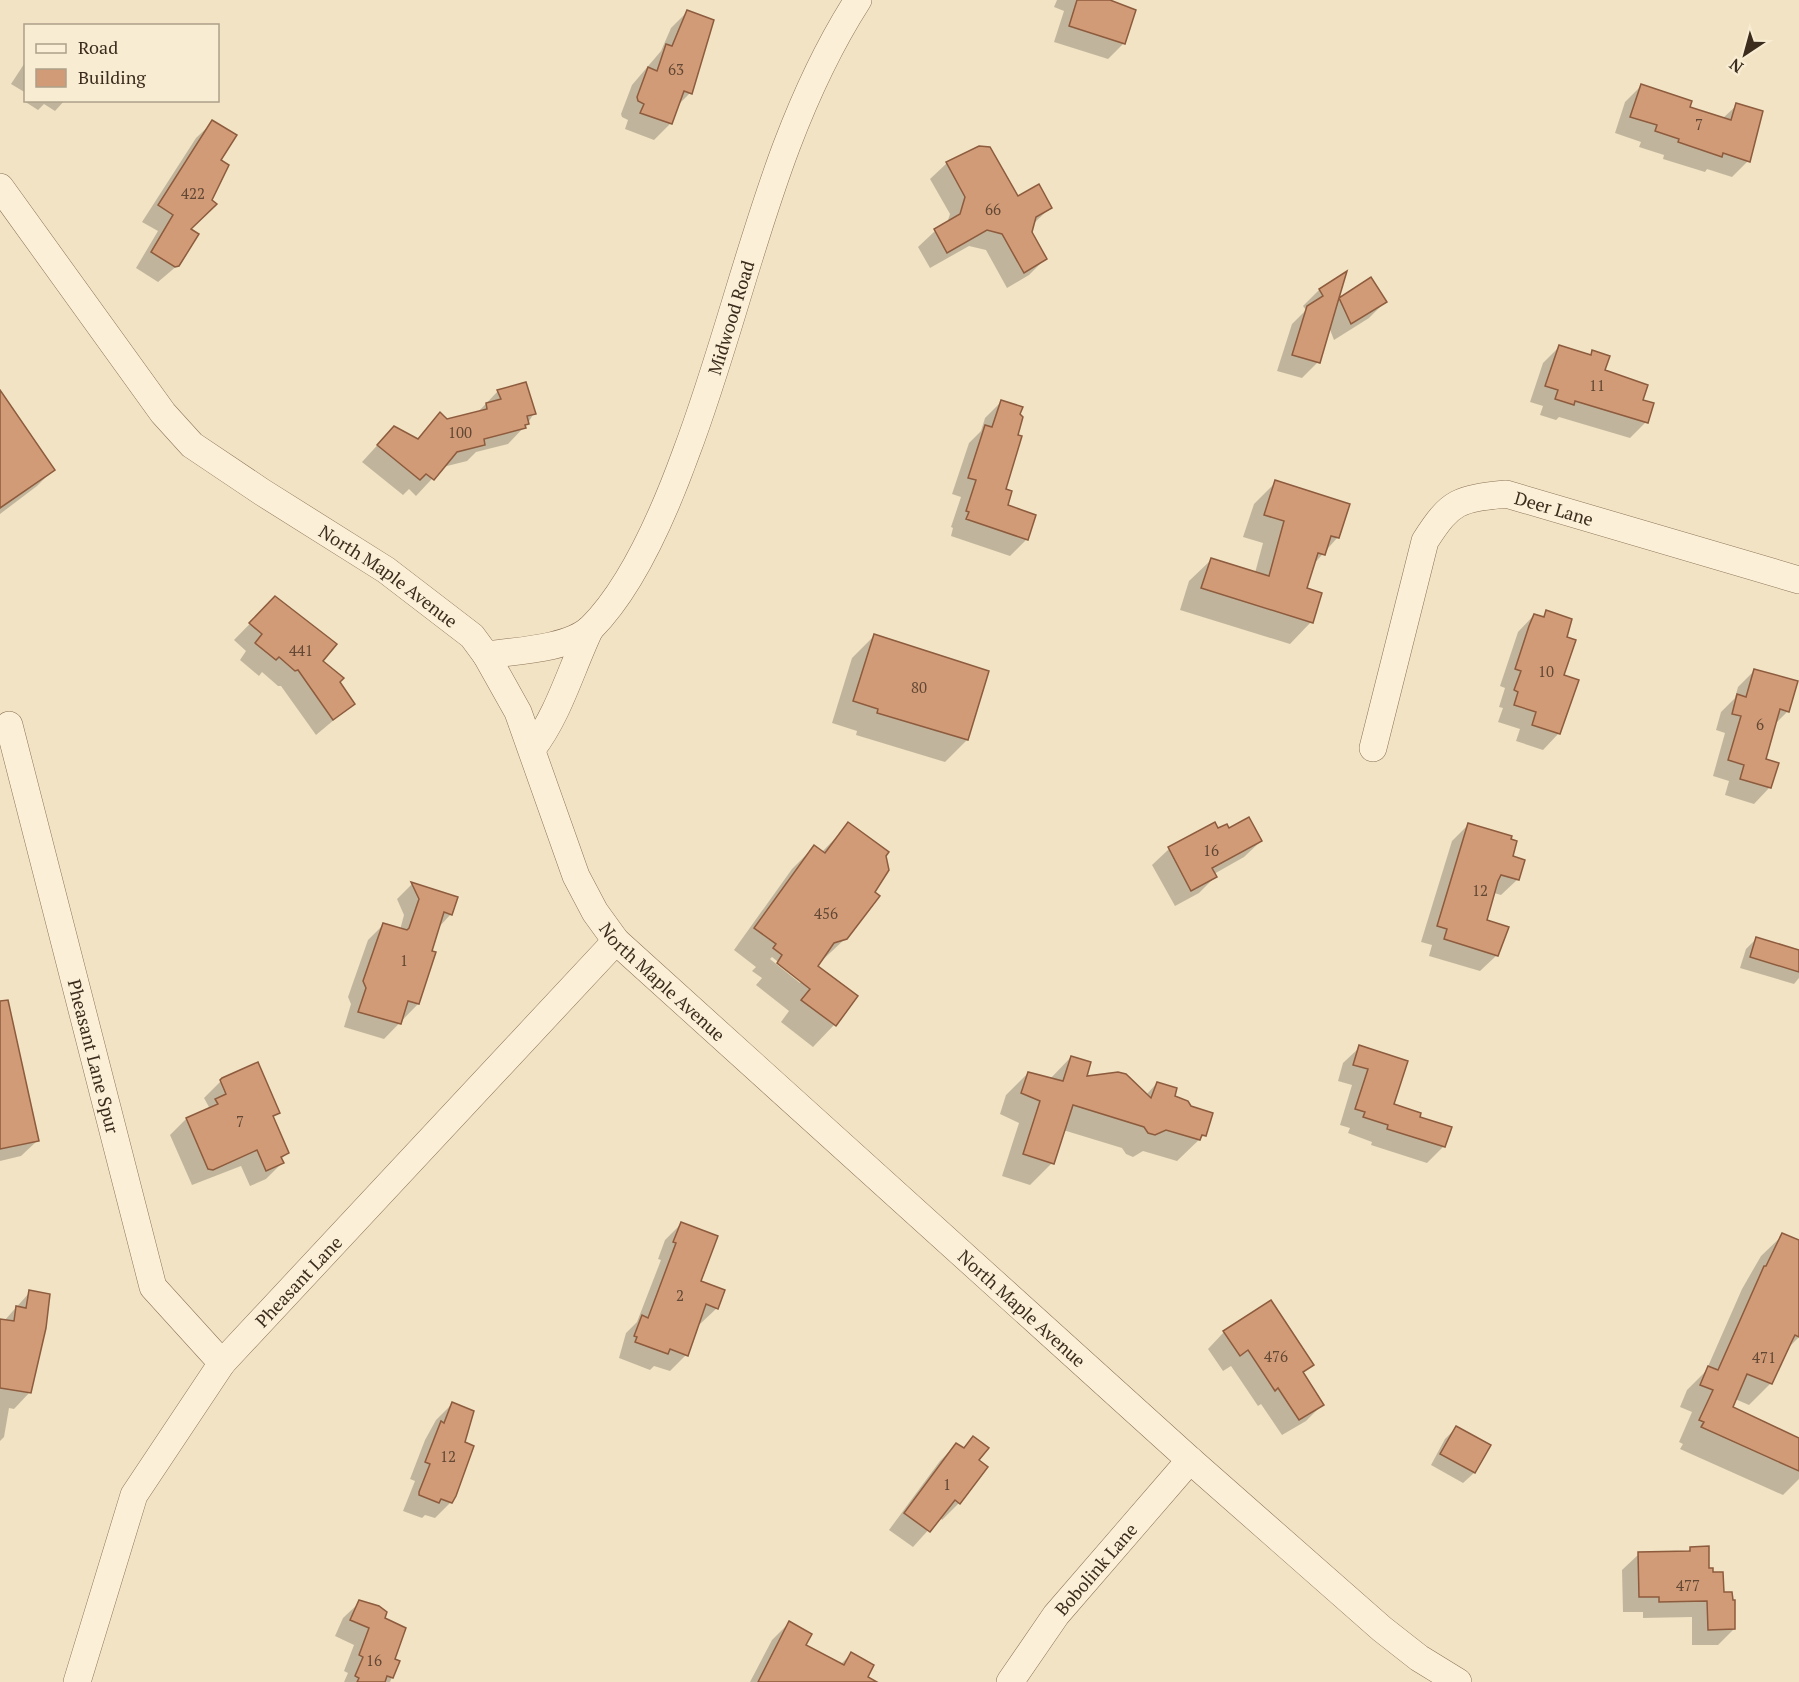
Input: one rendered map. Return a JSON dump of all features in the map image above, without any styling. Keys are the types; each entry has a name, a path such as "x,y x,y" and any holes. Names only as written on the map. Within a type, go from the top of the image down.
{"street":[{"name":"Midwood Road","path":"532,749 542,737 558,704 590,629 626,581 668,501 704,407 754,241 813,80 834,38 858,0"},
{"name":"North Maple Avenue","path":"0,187 149,394 192,445 386,570 472,636 486,655 518,712 576,876 595,912 616,941 1190,1460 1382,1629 1419,1658 1458,1682"},
{"name":"Deer Lane","path":"1373,748 1425,541 1442,515 1464,498 1506,494 1799,580"},
{"name":"Midwood Road","path":"486,655 562,643 590,629"},
{"name":"Pheasant Lane Spur","path":"9,725 153,1287 222,1363"},
{"name":"Pheasant Lane","path":"77,1682 134,1495 222,1363 616,941"},
{"name":"Bobolink Lane","path":"1011,1682 1056,1615 1190,1460"}],"building":[{"path":"1077,0 1110,0 1136,10 1125,44 1069,26"},
{"path":"687,10 714,20 692,94 684,91 672,124 640,113 644,104 638,101 637,97 648,67 657,71 666,44 672,46"},
{"path":"1641,84 1692,101 1690,107 1731,120 1736,103 1763,111 1750,162 1723,153 1722,157 1678,142 1679,139 1655,131 1657,125 1630,117"},
{"path":"212,120 237,135 221,160 229,165 212,200 217,204 191,229 199,234 179,266 175,267 151,252 173,215 158,205"},
{"path":"979,146 990,147 1018,196 1039,184 1052,208 1036,217 1032,232 1047,259 1024,273 1002,234 987,230 947,253 934,229 960,214 965,197 946,162"},
{"path":"1347,271 1320,363 1292,355 1307,306 1323,296 1319,289"},
{"path":"1371,277 1387,302 1351,324 1339,298"},
{"path":"1559,345 1591,355 1592,350 1610,356 1605,370 1648,385 1643,400 1654,403 1648,423 1575,401 1574,405 1555,399 1558,390 1545,386"},
{"path":"526,382 536,414 527,416 529,424 525,425 526,428 484,439 485,445 457,452 434,480 426,474 420,480 377,445 394,426 418,439 440,412 447,419 487,409 486,403 501,399 497,390"},
{"path":"0,390 55,470 0,508"},
{"path":"1001,400 1023,407 1018,435 1022,436 1006,489 1012,491 1008,505 1036,515 1028,540 966,519 969,512 966,511 976,480 968,478 985,425 992,427"},
{"path":"1275,480 1350,504 1339,538 1331,536 1325,555 1318,553 1307,588 1322,593 1313,623 1201,588 1211,558 1269,576 1284,521 1264,515"},
{"path":"275,596 337,644 323,661 344,678 340,682 355,704 333,720 298,670 295,671 279,657 276,660 255,643 262,634 249,623"},
{"path":"1546,610 1572,619 1567,637 1576,640 1564,675 1579,680 1560,734 1532,725 1536,712 1514,705 1518,692 1514,690 1521,671 1515,669 1529,626 1534,614 1544,617"},
{"path":"874,634 989,671 968,740 877,713 878,709 853,701"},
{"path":"1754,669 1798,681 1789,712 1780,709 1766,759 1779,763 1771,788 1740,779 1744,765 1728,760 1741,716 1732,714 1737,694 1746,697"},
{"path":"1249,817 1262,841 1212,868 1217,877 1191,891 1168,847 1215,822 1218,828 1227,824 1229,828"},
{"path":"848,822 889,852 886,856 889,870 875,892 880,896 847,939 834,943 818,966 858,996 836,1026 801,1000 810,989 777,963 782,955 773,948 776,944 754,928 814,845 825,853"},
{"path":"1468,823 1512,836 1511,839 1517,841 1513,856 1525,860 1519,880 1501,875 1487,920 1509,927 1498,956 1444,939 1447,929 1437,926"},
{"path":"411,882 458,897 452,915 444,912 432,951 436,952 419,1004 408,1001 401,1024 358,1012 366,988 363,981 383,923 407,930 409,928 419,899"},
{"path":"1756,937 1799,950 1799,972 1750,957"},
{"path":"8,1000 39,1141 0,1149 0,1001"},
{"path":"1359,1045 1408,1061 1394,1104 1421,1113 1420,1117 1452,1127 1445,1147 1387,1129 1388,1125 1363,1117 1365,1112 1355,1109 1368,1069 1353,1065"},
{"path":"1071,1056 1091,1062 1087,1076 1118,1072 1126,1074 1151,1098 1157,1082 1177,1088 1175,1096 1188,1101 1191,1106 1213,1113 1206,1136 1202,1135 1200,1140 1166,1130 1155,1135 1148,1133 1144,1127 1073,1105 1054,1164 1023,1154 1040,1101 1021,1093 1028,1072 1063,1081"},
{"path":"258,1062 280,1113 273,1116 289,1153 281,1157 284,1163 266,1171 257,1150 213,1170 208,1169 186,1118 218,1104 215,1099 226,1094 220,1080 222,1078"},
{"path":"681,1222 718,1236 701,1281 725,1290 718,1309 706,1304 688,1356 670,1349 668,1354 635,1342 637,1337 634,1336 642,1315 648,1318 676,1243 673,1242"},
{"path":"1782,1233 1799,1240 1799,1337 1795,1335 1772,1384 1747,1374 1733,1407 1799,1438 1799,1471 1701,1427 1704,1422 1699,1420 1713,1390 1700,1385 1708,1366 1718,1370 1764,1266"},
{"path":"29,1290 50,1294 46,1328 31,1393 0,1388 0,1319 14,1321 16,1306 26,1308"},
{"path":"1271,1300 1314,1365 1303,1372 1324,1405 1299,1420 1278,1388 1275,1391 1248,1350 1240,1356 1223,1331"},
{"path":"452,1402 474,1411 465,1442 474,1446 452,1503 441,1499 439,1503 419,1495 419,1492 430,1464 425,1462 441,1421 444,1423"},
{"path":"1456,1426 1491,1445 1475,1473 1440,1454"},
{"path":"973,1436 989,1448 979,1460 988,1467 960,1504 955,1500 930,1532 904,1513 956,1443 964,1448"},
{"path":"1709,1546 1709,1568 1713,1568 1713,1572 1723,1572 1724,1592 1732,1592 1733,1600 1735,1600 1735,1629 1708,1630 1707,1601 1659,1602 1659,1597 1639,1597 1638,1552 1690,1551 1690,1547"},
{"path":"359,1600 379,1606 387,1612 385,1618 406,1628 395,1659 400,1661 393,1678 387,1676 385,1682 357,1682 359,1678 355,1676 363,1657 359,1655 369,1628 350,1620"},
{"path":"789,1621 812,1634 806,1645 844,1665 851,1652 874,1665 868,1677 877,1682 758,1682"}]}
